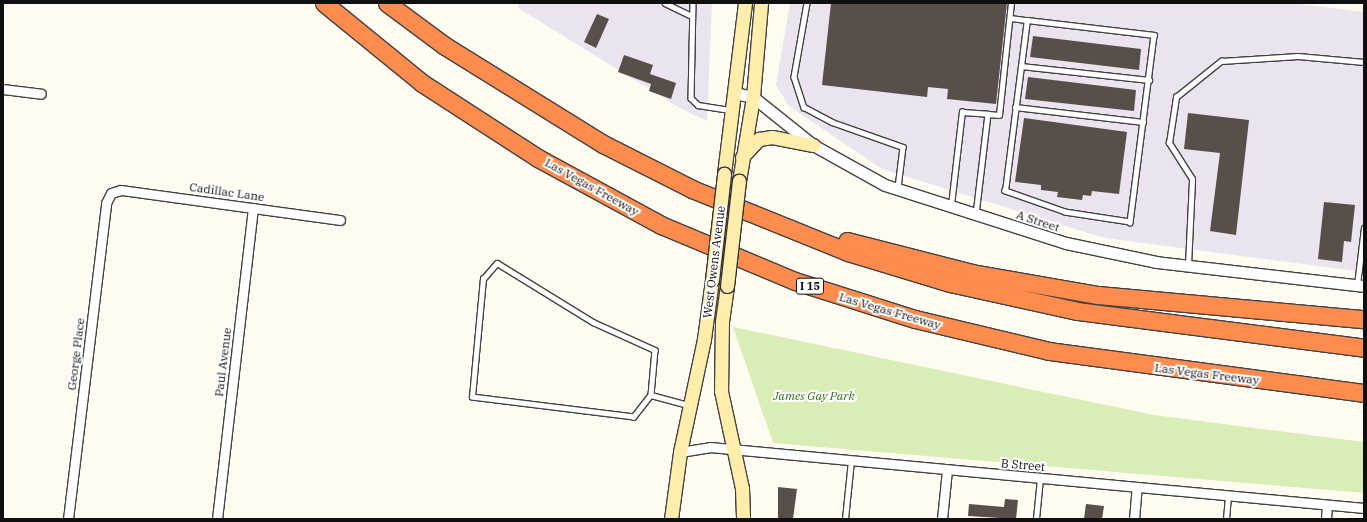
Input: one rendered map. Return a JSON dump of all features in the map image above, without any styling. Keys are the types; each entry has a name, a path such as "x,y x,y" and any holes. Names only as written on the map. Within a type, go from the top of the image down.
{"highway":[{"name":"Las Vegas Freeway","path":"324,3 422,84 538,158 661,225 795,280 915,319 1049,351 1364,393"},
{"path":"386,3 559,119 646,166 747,213 887,265 1027,301 1129,319 1364,348"},
{"path":"747,213 914,259 1023,283 1166,303 1364,319"}],"main road":[{"name":"West Owens Avenue","path":"671,519 680,452 690,405 712,280 745,3"},
{"name":"West Owens Avenue","path":"743,519 734,452 724,413 720,363 739,180 753,97 761,3"},
{"path":"742,157 759,139 772,137 813,145"}],"street":[{"path":"3,89 41,94"},
{"name":"A Street","path":"734,93 753,97 813,145 898,190 1099,252 1188,266 1360,286"},
{"name":"Cadillac Lane","path":"111,193 121,190 340,220"},
{"name":"George Place","path":"68,519 106,203 111,193"},
{"name":"Paul Avenue","path":"217,519 253,208"},
{"name":"B Street","path":"680,452 710,447 734,452 850,461 1364,508"},
{"path":"942,519 947,470"},
{"path":"1134,519 1137,487"},
{"path":"1326,519 1327,505"}],"lane":[{"path":"664,3 692,16"},
{"path":"693,3 690,98 698,105 732,110"},
{"path":"807,3 794,77 804,107 832,122 903,147 898,190"},
{"path":"951,206 962,112 999,115 1011,3"},
{"path":"1010,18 1027,20 1154,35 1130,222 1065,212 1005,191 1027,20"},
{"path":"1188,266 1192,179 1169,143 1176,97 1221,61 1298,56 1364,62"},
{"path":"1021,66 1149,80"},
{"path":"1016,107 1143,122"},
{"path":"976,214 988,114"},
{"path":"1360,286 1364,228"},
{"path":"497,263 593,322 655,350 651,395 634,417 472,397 483,279 497,263"},
{"path":"651,395 690,405"},
{"path":"845,519 850,461"},
{"path":"1036,519 1040,478"},
{"path":"1226,519 1228,496"}],"shaded area":[{"path":"518,3 712,3 707,121 680,108 518,8"},
{"path":"790,3 1291,3 1364,12 1364,272 1105,238 882,169 789,106 776,85"}],"green space":[{"name":"James Gay Park","path":"733,327 1154,415 1364,442 1364,493 773,443"}],"building":[{"path":"831,3 1007,3 996,104 947,99 948,89 928,87 927,97 822,85"},
{"path":"597,14 609,19 596,48 584,42"},
{"path":"1033,36 1141,49 1139,70 1030,57"},
{"path":"624,55 653,65 650,74 676,83 671,99 649,91 651,84 618,72"},
{"path":"1028,77 1136,90 1134,111 1025,99"},
{"path":"1188,113 1249,120 1236,235 1210,231 1220,153 1184,149"},
{"path":"1024,118 1127,132 1119,194 1092,191 1091,196 1083,195 1082,200 1057,197 1058,192 1041,190 1041,185 1015,182"},
{"path":"1324,202 1355,205 1351,242 1344,241 1342,262 1318,259"},
{"path":"778,487 797,489 793,519 778,519"},
{"path":"1005,499 1018,500 1016,519 968,516 969,504 1004,507"},
{"path":"1086,504 1104,506 1102,519 1084,519"}]}
